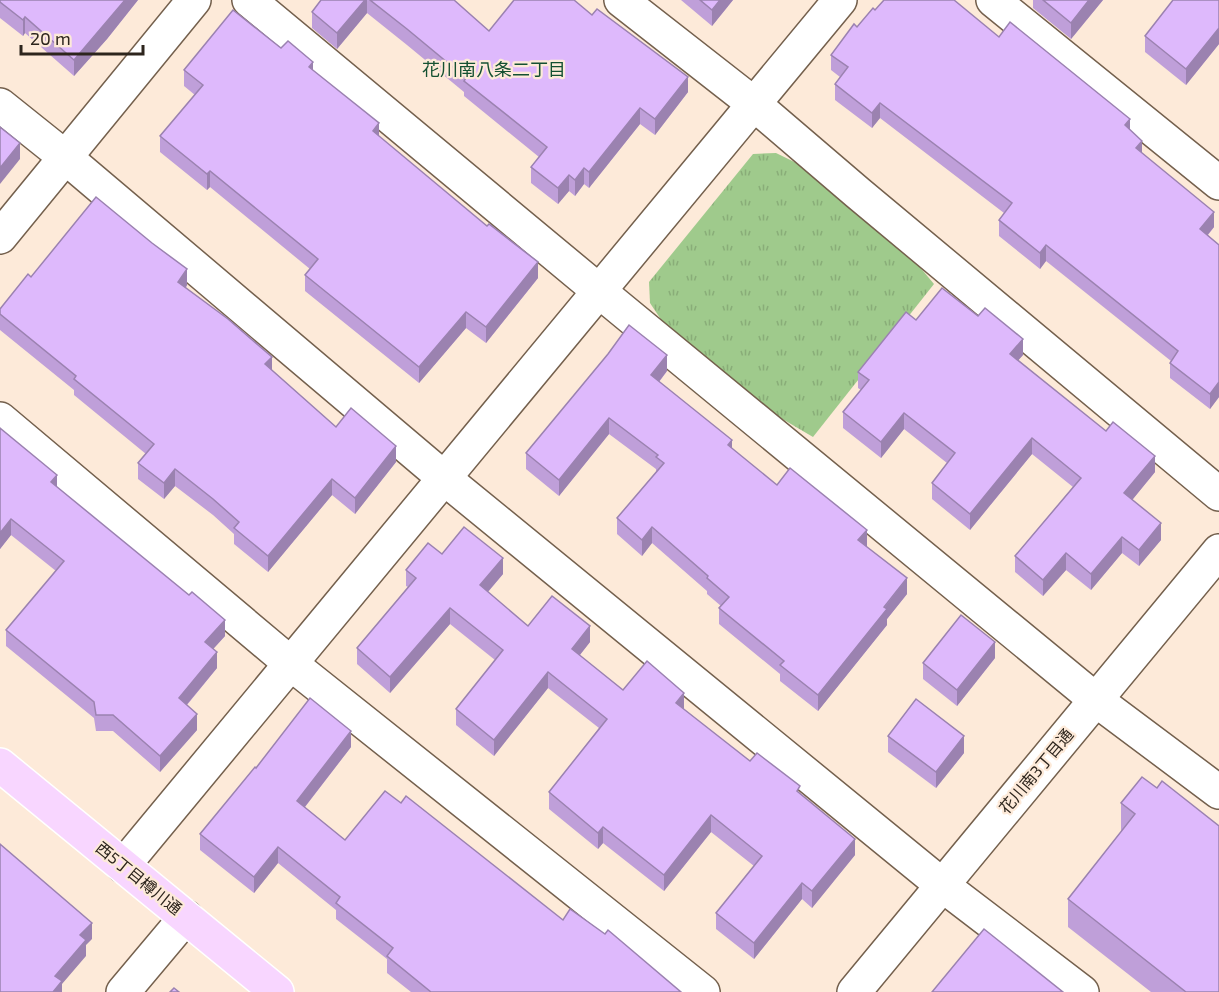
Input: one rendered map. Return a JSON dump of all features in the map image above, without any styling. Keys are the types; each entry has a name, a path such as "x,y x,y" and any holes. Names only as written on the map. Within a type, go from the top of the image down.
{"main road":[{"name":"西5丁目樽川通","path":"0,765 277,992"}],"street":[{"path":"0,237 194,0"},
{"path":"249,0 1096,700 1219,792"},
{"path":"621,0 754,104 1219,494"},
{"path":"123,866 840,0"},
{"path":"993,0 1219,183"},
{"path":"0,105 65,157 444,478 942,885 1082,992"},
{"path":"0,418 290,663 703,992"},
{"name":"花川南3丁目通","path":"854,992 1219,551"},
{"path":"123,992 186,917"}],"green space":[{"path":"776,153 858,193 934,284 813,437 692,366 650,303 649,282 753,154"}],"building":[{"path":"0,0 125,0 74,60 25,17 23,20"},
{"path":"321,0 365,0 337,33 312,12"},
{"path":"370,0 454,0 489,31 514,0 574,0 592,15 597,9 688,77 655,119 640,108 589,172 584,168 575,180 569,175 558,188 531,167 547,147 464,81 466,78"},
{"path":"700,0 720,0 712,10"},
{"path":"884,0 954,0 999,37 1010,22 1130,119 1125,125 1142,141 1136,148 1214,212 1200,229 1219,245 1219,382 1210,394 1170,363 1178,351 1046,245 1040,253 999,220 1012,203 880,103 872,113 835,84 848,67 831,55 854,24 857,27 873,8 875,10"},
{"path":"1043,0 1089,0 1071,23"},
{"path":"1173,0 1219,0 1219,28 1186,69 1145,36"},
{"path":"233,10 281,48 288,41 313,62 309,67 379,123 373,131 487,226 489,224 538,262 486,327 466,312 419,367 305,275 318,259 210,171 207,174 160,136 203,85 184,70"},
{"path":"0,127 20,143 0,168"},
{"path":"96,197 187,269 178,282 228,319 272,357 265,364 336,427 351,408 396,446 355,498 332,479 268,556 234,528 239,522 175,469 164,483 138,463 154,444 74,379 76,376 0,314 0,309 28,274 31,277"},
{"path":"942,288 978,316 985,308 1023,339 1010,354 1106,431 1113,422 1155,456 1124,493 1161,523 1139,550 1122,537 1091,574 1066,553 1043,580 1015,556 1081,478 1032,438 970,514 932,483 955,453 904,413 881,442 843,412 869,380 858,372 906,312 916,320"},
{"path":"629,325 667,355 651,375 732,440 728,445 777,485 790,468 867,530 858,540 907,578 884,607 887,609 818,695 780,665 784,661 719,608 729,597 707,578 708,576 652,527 642,540 617,518 664,463 656,457 658,455 609,418 559,480 526,453 608,354"},
{"path":"0,428 57,475 51,482 189,595 192,592 225,620 205,642 217,652 179,698 197,714 160,756 113,715 96,715 94,702 6,630 64,561 11,519 0,533"},
{"path":"464,527 503,558 480,585 528,626 552,596 590,626 572,649 623,690 647,661 684,693 676,703 750,761 757,753 800,786 797,791 855,839 812,891 802,883 754,943 716,913 762,856 711,815 664,875 603,827 598,833 549,792 607,719 548,672 494,740 456,709 503,650 450,608 390,677 357,648 416,578 406,570 428,543 442,554"},
{"path":"961,615 995,642 957,690 923,663"},
{"path":"310,698 351,731 297,801 345,840 385,791 401,803 406,796 563,920 570,909 605,934 608,930 681,992 431,992 387,956 393,948 336,903 340,897 278,847 254,877 200,834 256,768"},
{"path":"916,699 964,736 936,772 888,736"},
{"path":"1142,777 1157,788 1162,781 1219,826 1219,992 1186,992 1068,899 1135,814 1121,803"},
{"path":"0,844 92,923 80,935 86,940 55,976 62,981 53,992 0,992"},
{"path":"984,929 1063,992 932,992"}],"district":[{"name":"花川南八条二丁目","path":"494,70"}]}
